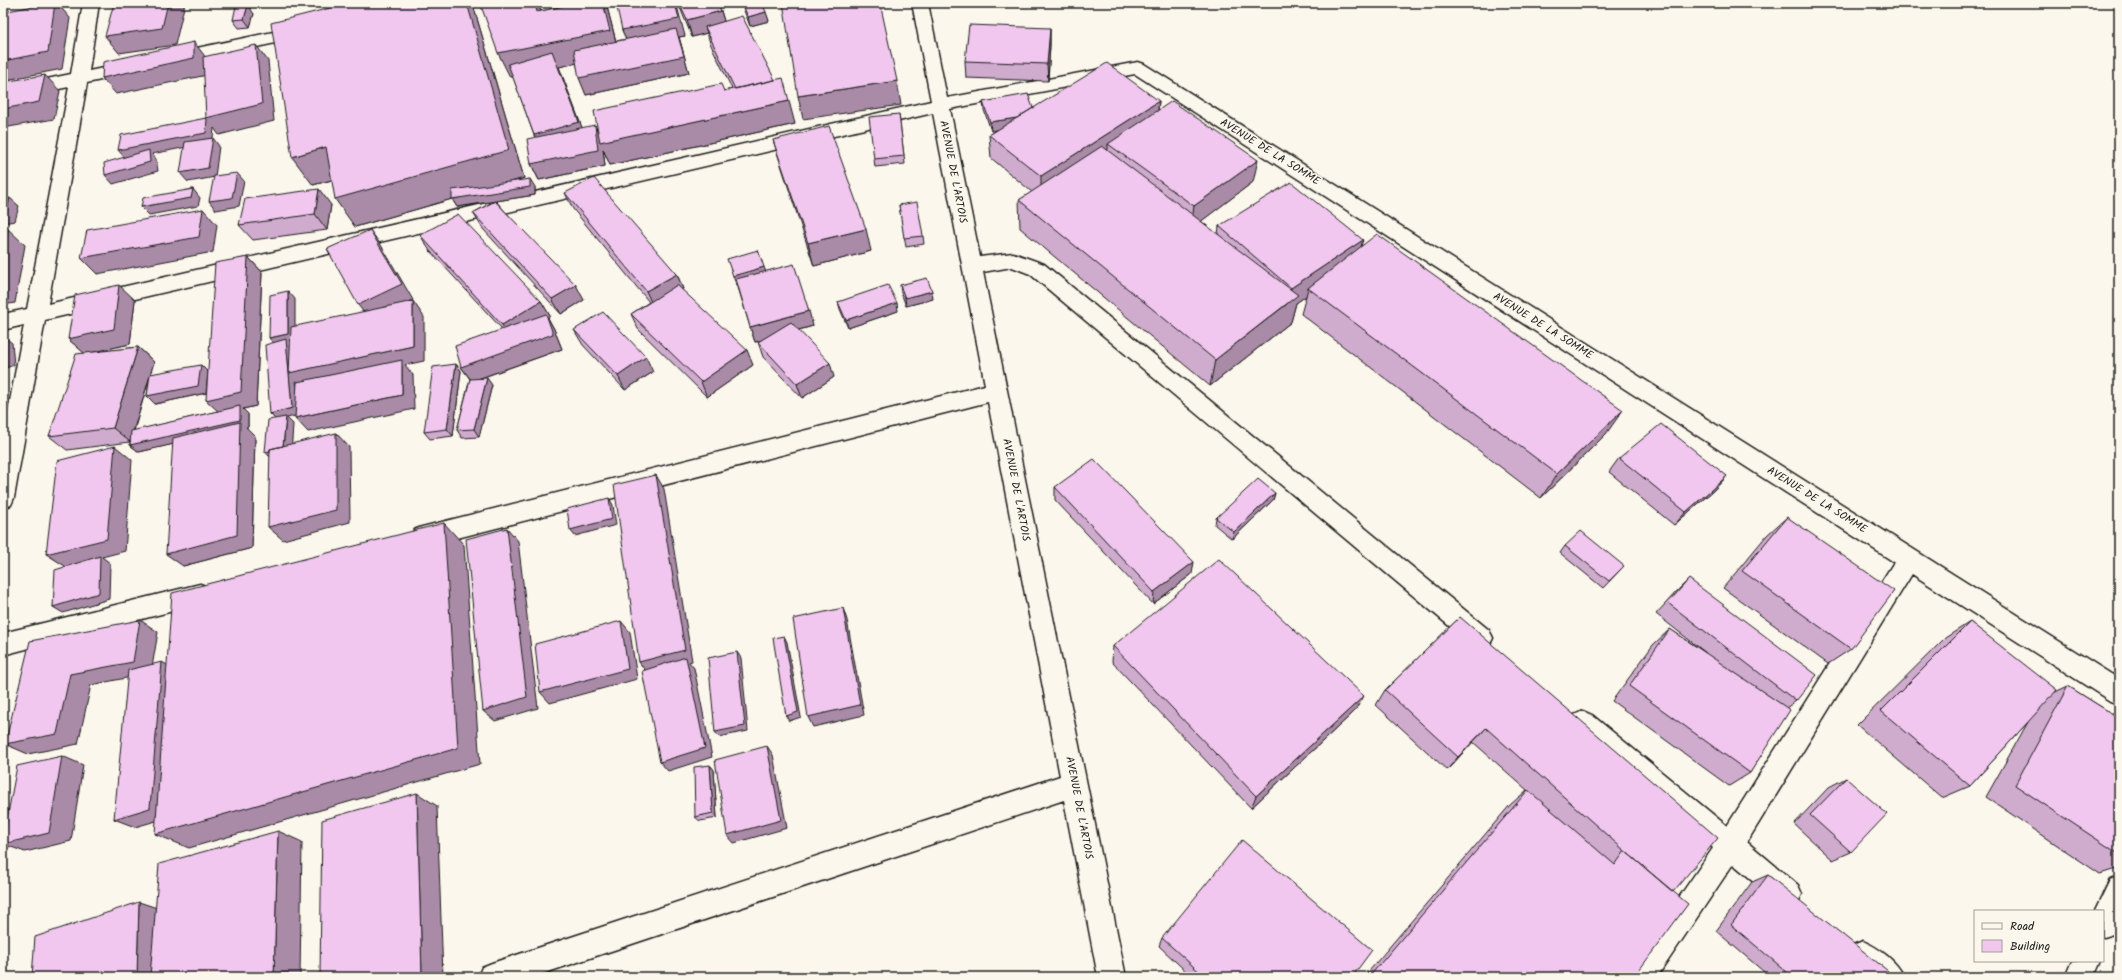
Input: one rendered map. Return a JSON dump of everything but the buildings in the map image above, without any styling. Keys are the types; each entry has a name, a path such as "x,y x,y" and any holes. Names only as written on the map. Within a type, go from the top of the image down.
{"street":[{"path":"3,498 79,79 91,3"},
{"name":"AVENUE DE L'ARTOIS","path":"920,3 1112,977"},
{"path":"3,94 318,29"},
{"name":"AVENUE DE LA SOMME","path":"3,322 940,105 1138,68 2119,693"},
{"path":"972,266 1013,260 1037,269 1497,652"},
{"path":"403,542 996,391"},
{"path":"1642,977 1730,846 1909,559"},
{"path":"3,644 218,589"},
{"path":"1565,708 1804,906"},
{"path":"492,977 1074,784"},
{"path":"2104,922 2119,889"},
{"path":"1847,942 1890,977"},
{"path":"2079,977 2086,962"}]}
